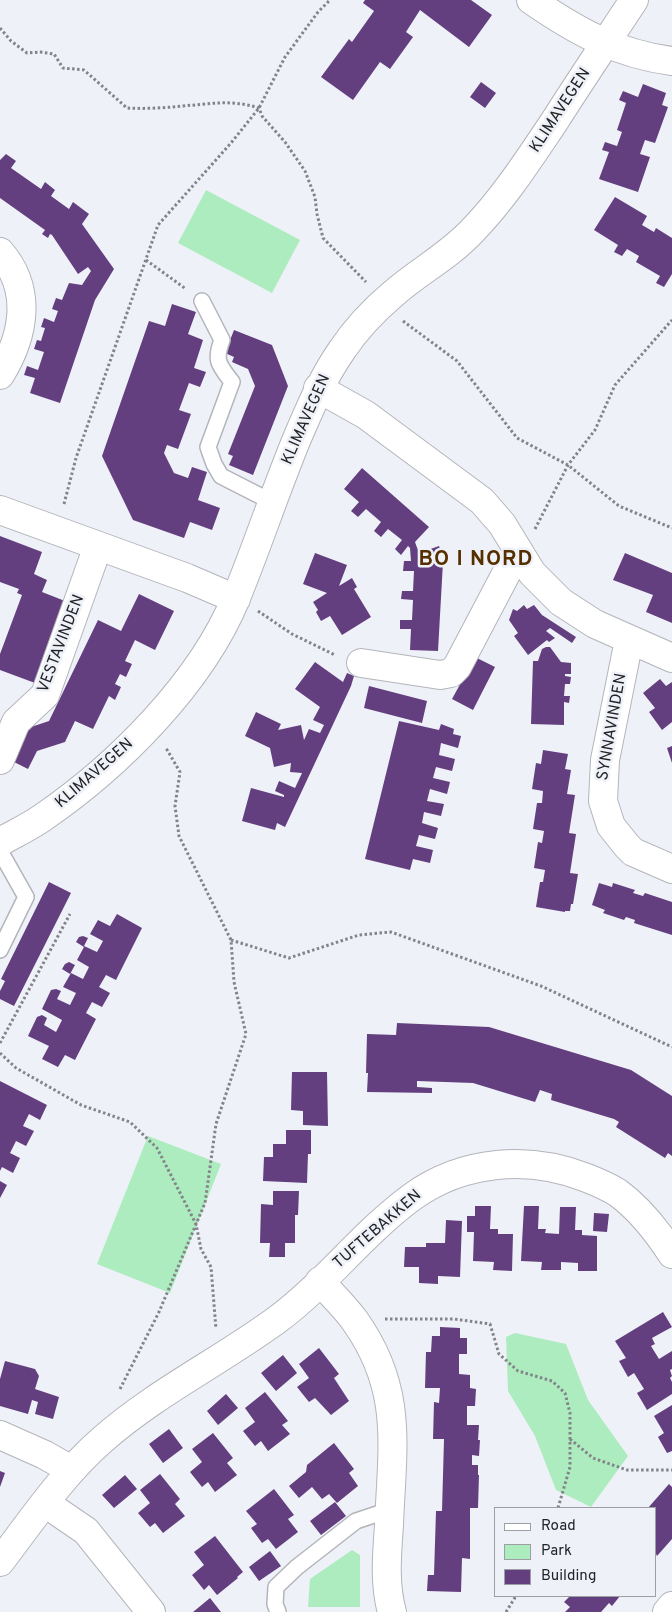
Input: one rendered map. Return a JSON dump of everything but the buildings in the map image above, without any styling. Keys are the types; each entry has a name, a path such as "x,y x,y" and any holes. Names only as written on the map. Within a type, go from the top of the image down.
{"street":[{"path":"531,0 554,16 605,44 625,52 672,61"},
{"name":"KLIMAVEGEN","path":"0,842 40,819 84,787 122,754 169,703 189,678 217,636 236,599 272,502 318,388 352,337 384,302 457,246 475,229 524,168 634,0"},
{"path":"0,252 18,282 22,300 22,320 11,357 0,375"},
{"path":"318,388 366,415 482,501 502,524 532,573 561,602 586,620 672,658"},
{"path":"0,510 187,578 236,599"},
{"name":"VESTAVINDEN","path":"0,760 16,722 45,695 98,546"},
{"path":"361,663 440,675 453,671 457,667 518,551"},
{"name":"SYNNAVINDEN","path":"629,640 605,760 603,801 611,826 626,846 633,852 672,869"},
{"name":"TUFTEBAKKEN","path":"0,1562 71,1470 116,1428 149,1404 280,1318 382,1222 408,1200 434,1183 486,1166 508,1164 533,1164 575,1173 617,1192 656,1230 672,1254"},
{"name":"TUFTEBAKKEN","path":"320,1282 354,1319 378,1362 390,1400 394,1453 389,1510 387,1581 392,1612"},
{"path":"0,1435 45,1455 71,1470"},
{"path":"45,1503 86,1532 151,1612"},
{"path":"667,1612 672,1606"}],"lane":[{"path":"202,301 222,340 217,354 218,364 232,382 208,447 221,476 272,502"},
{"path":"0,851 26,896 0,950"},
{"path":"278,1612 275,1604 276,1587 297,1567 356,1522 389,1510"}],"path":[{"path":"57,531 76,458 158,225 231,143 259,108 285,57 318,12 330,0"},
{"path":"0,28 11,41 27,53 54,54 63,68 84,70 127,108 233,102 259,108"},
{"path":"259,108 262,116 285,142 305,171 315,197 317,214 324,238 394,314 457,361 517,438 568,465 619,506 672,528"},
{"path":"146,260 202,301"},
{"path":"518,551 527,542 539,523 568,465 595,430 615,385 672,320"},
{"path":"236,599 292,634 334,654 361,663"},
{"path":"116,1428 114,1402 127,1373 160,1312 205,1203 216,1124 246,1034 234,982 231,940 179,836 175,806 180,772 164,745"},
{"path":"0,1043 70,914"},
{"path":"231,940 289,958 359,935 391,932 541,986 672,1047"},
{"path":"0,1053 16,1068 82,1105 130,1122 157,1148 196,1224 201,1249 211,1268 216,1332 229,1353"},
{"path":"354,1319 454,1319 490,1324 499,1354 518,1371 552,1381 565,1393 570,1413 570,1467 558,1507"},
{"path":"570,1439 593,1458 627,1470 672,1470"},
{"path":"506,1612 515,1597"}],"green space":[{"path":"206,190 300,240 272,293 178,243"},
{"path":"148,1136 221,1164 170,1293 97,1264"},
{"path":"515,1333 566,1344 588,1400 628,1456 591,1507 556,1490 535,1436 508,1391 506,1337"},
{"path":"352,1550 360,1555 360,1607 308,1607 310,1579"}],"district":[{"name":"BO I NORD","path":"476,561"}]}
